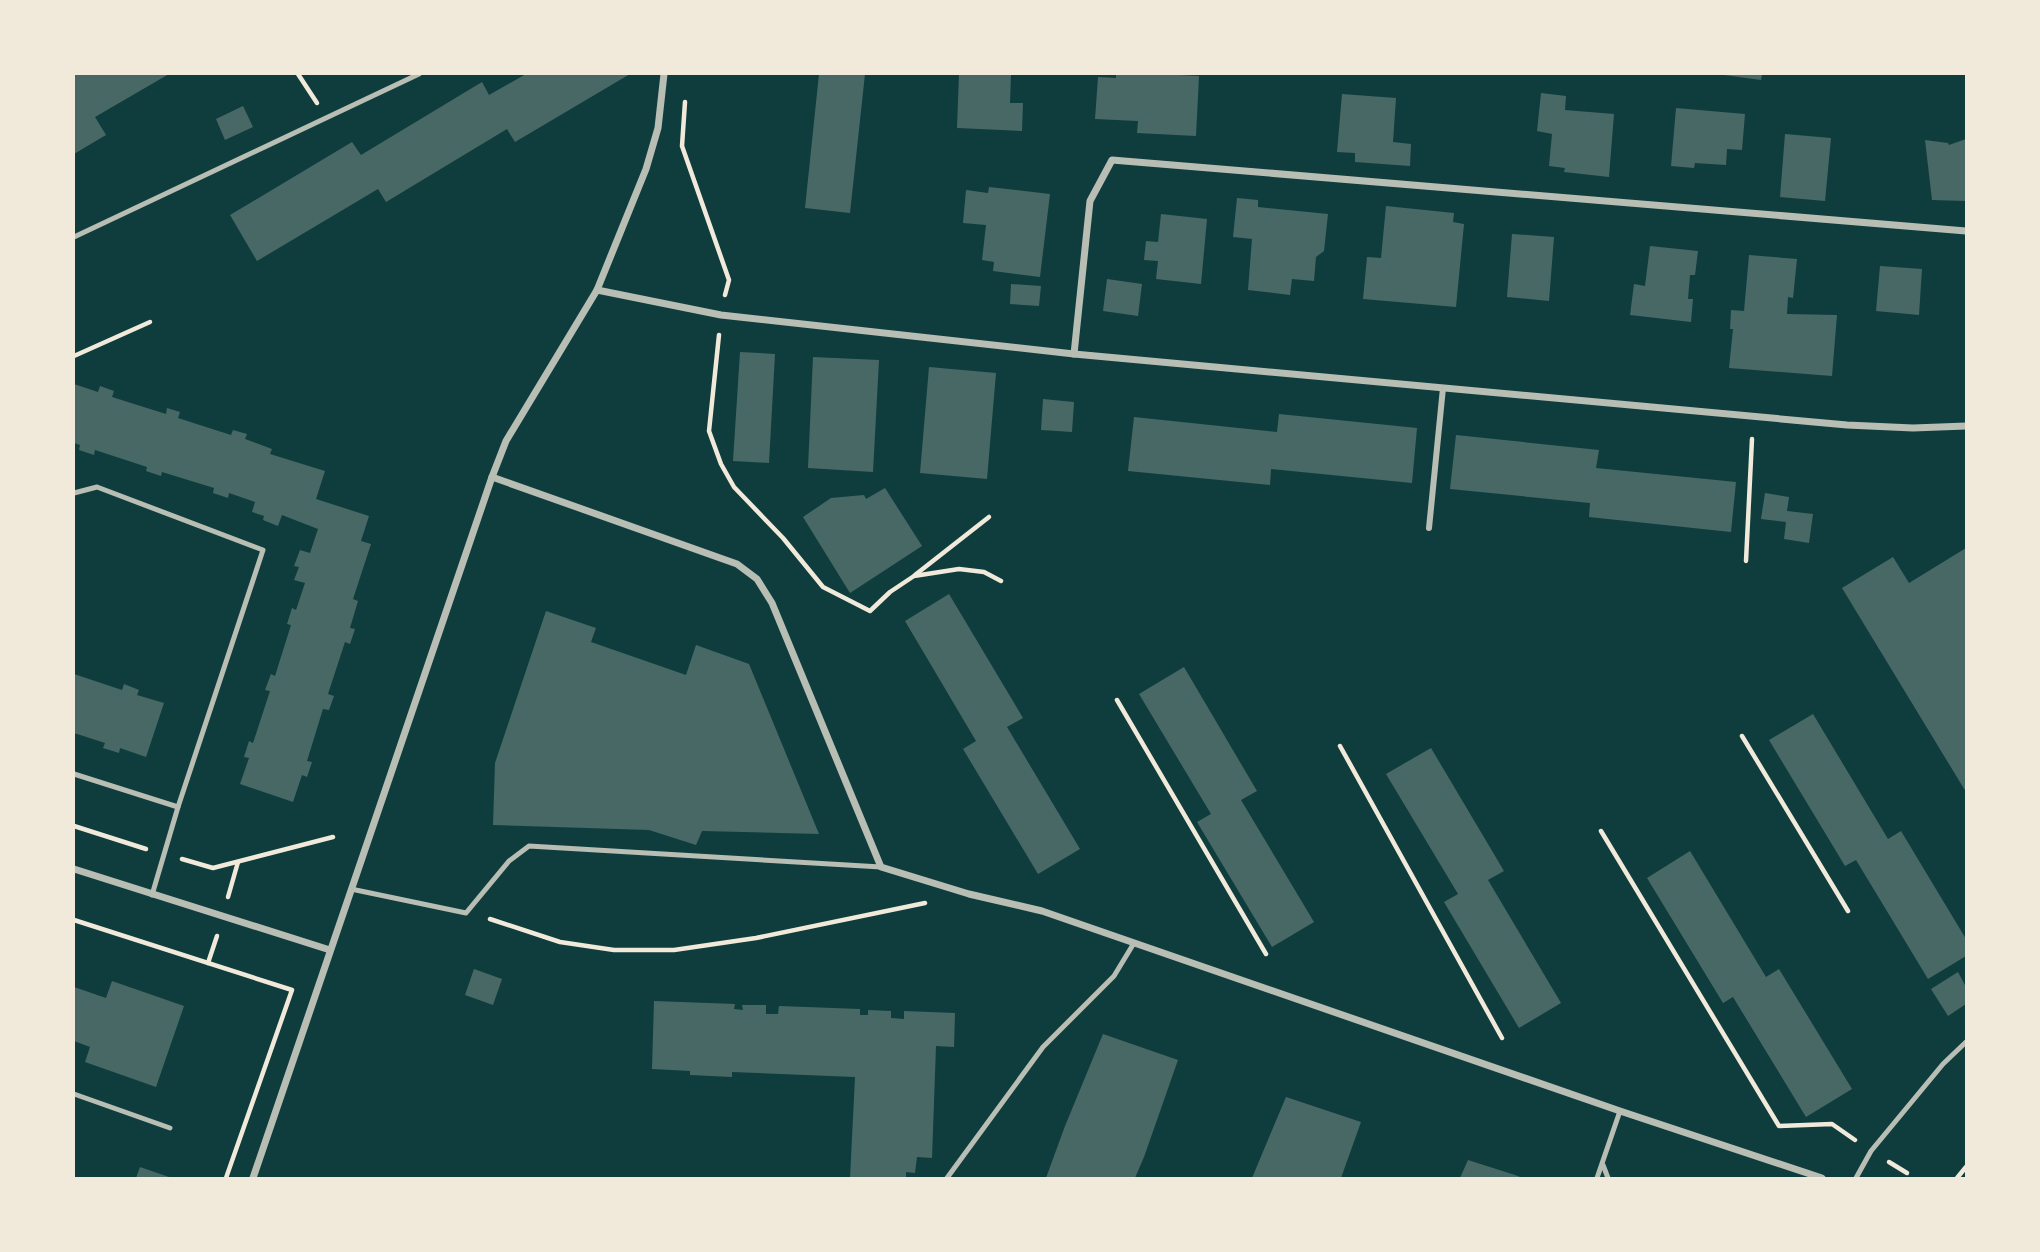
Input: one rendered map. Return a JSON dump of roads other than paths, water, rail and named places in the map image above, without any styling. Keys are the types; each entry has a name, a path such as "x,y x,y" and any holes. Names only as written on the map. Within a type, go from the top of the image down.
{"street":[{"path":"253,1178 492,477 506,441 597,290 646,169 658,128 664,74"},
{"path":"1074,354 1090,201 1112,160 1966,231"},
{"path":"597,290 721,315 1074,354 1847,425 1926,428 1966,426"},
{"path":"1429,528 1443,388"},
{"path":"492,477 737,564 757,579 772,603 881,867 970,894 1042,911 1619,1111 1822,1178"},
{"path":"74,869 330,950"}],"lane":[{"path":"74,237 419,74"},
{"path":"74,493 97,487 263,551 178,807 152,895"},
{"path":"74,774 178,807"},
{"path":"351,889 466,913 509,861 529,846 881,867"},
{"path":"947,1178 1042,1047 1114,976 1134,943"},
{"path":"1856,1178 1871,1151 1942,1064 1966,1042"},
{"path":"74,1094 170,1128"},
{"path":"1597,1178 1619,1111"},
{"path":"1603,1164 1608,1178"}]}
